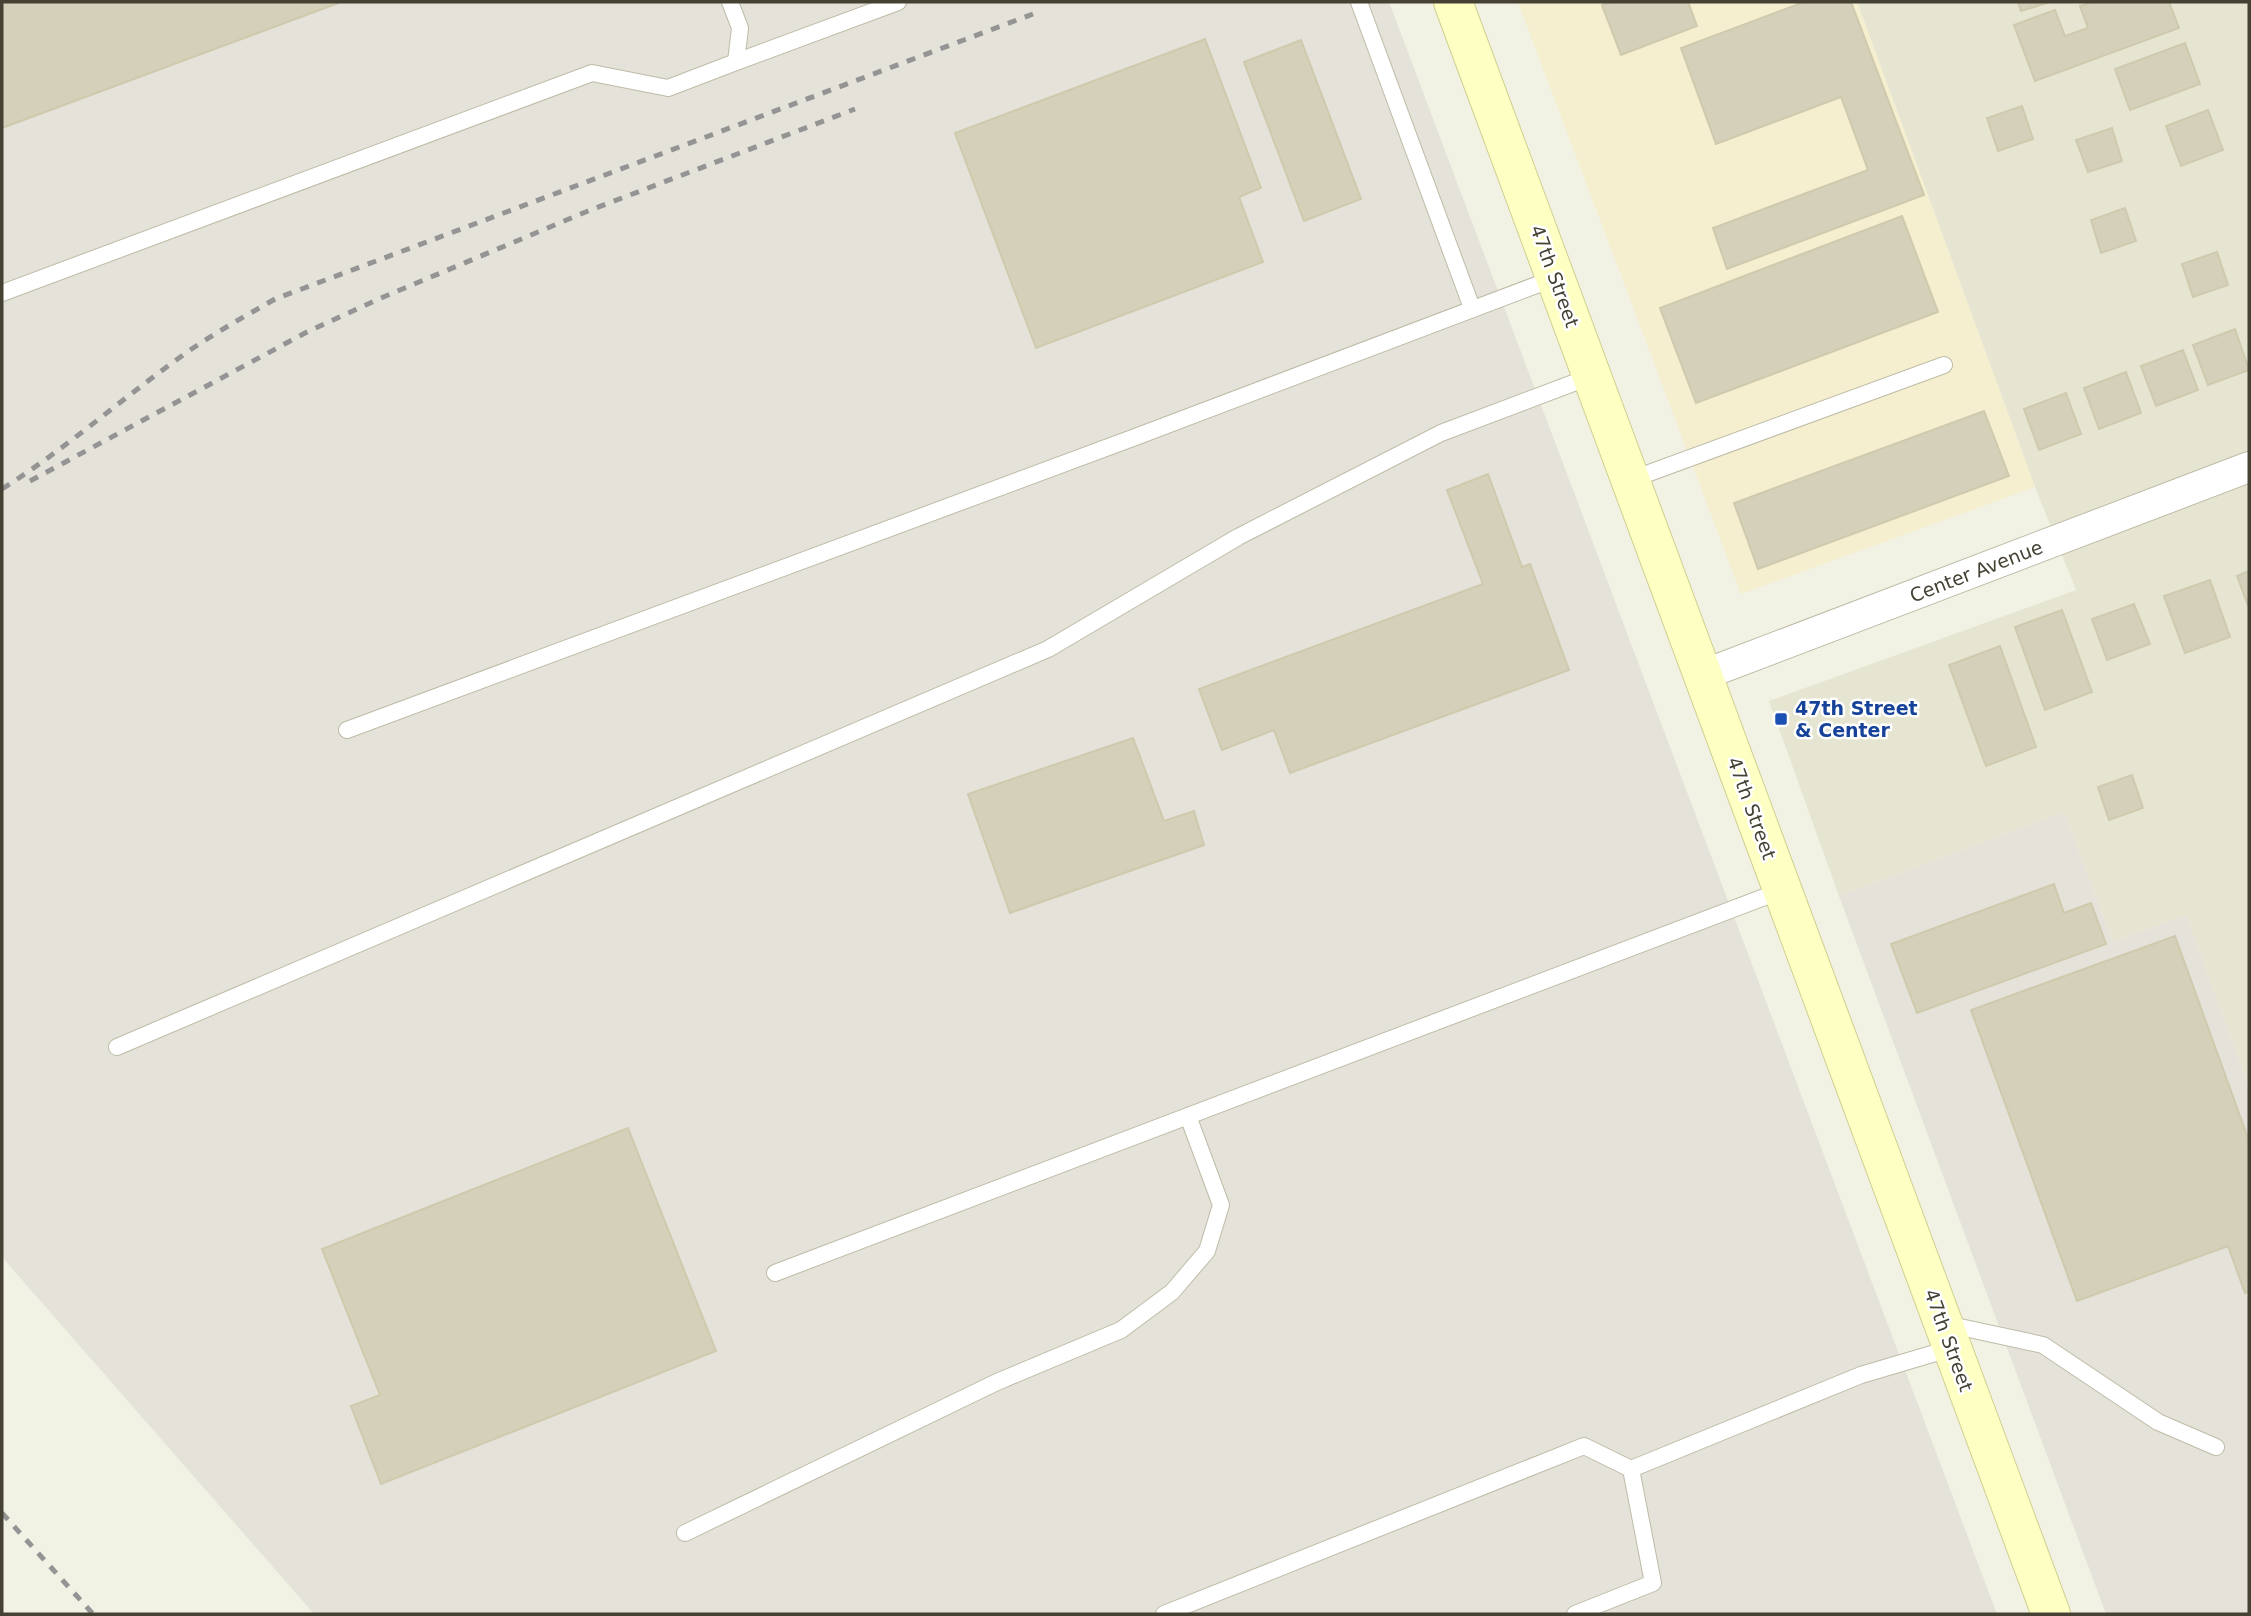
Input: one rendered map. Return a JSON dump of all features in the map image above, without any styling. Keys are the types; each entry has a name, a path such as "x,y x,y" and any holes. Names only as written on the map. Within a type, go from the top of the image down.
{"main road":[{"name":"47th Street","path":"1453,2 2051,1614"}],"street":[{"name":"Center Avenue","path":"1703,675 2249,467"}],"lane":[{"path":"730,2 740,28 736,62"},
{"path":"2,293 592,73 668,88 898,2"},
{"path":"1359,2 1472,308"},
{"path":"347,730 1555,278"},
{"path":"1630,480 1944,365"},
{"path":"117,1047 1048,649 1238,537 1441,433 1592,376"},
{"path":"775,1273 1783,890"},
{"path":"685,1533 997,1382 1121,1330 1172,1292 1207,1251 1221,1205 1188,1116"},
{"path":"1164,1614 1584,1446 1631,1469 1861,1375 1948,1336 2043,1345 2158,1422 2216,1447"},
{"path":"1575,1614 1653,1583 1631,1469"}],"shaded area":[{"path":"2,2 1389,2 1997,1614 314,1614 2,1257"},
{"path":"1518,2 1857,2 2035,487 1741,594"},
{"path":"1857,2 2249,2 2249,1087 2186,915 2113,942 2064,812 1839,896 1769,701 2076,590 2035,487"},
{"path":"2064,812 2113,942 2186,915 2249,1087 2249,1614 2106,1614 1839,896"}],"building":[{"path":"2,2 341,2 2,128"},
{"path":"1611,2 1688,2 1697,26 1621,55 1602,5"},
{"path":"1804,2 1851,2 1924,195 1727,269 1713,228 1868,170 1841,97 1716,144 1681,48"},
{"path":"2018,2 2050,2 2021,11"},
{"path":"2092,2 2169,2 2179,28 2035,81 2014,25 2055,10 2065,36 2088,28 2080,6"},
{"path":"1205,39 1261,188 1239,197 1263,262 1036,348 955,133"},
{"path":"1301,40 1361,199 1304,221 1244,62"},
{"path":"2185,43 2200,84 2130,110 2115,69"},
{"path":"2022,106 2033,139 1998,151 1987,118"},
{"path":"2208,110 2223,150 2181,166 2166,126"},
{"path":"2112,128 2122,161 2088,172 2076,140"},
{"path":"2125,208 2136,241 2101,253 2091,220"},
{"path":"1902,216 1938,312 1696,403 1660,308"},
{"path":"2217,252 2228,285 2193,297 2182,264"},
{"path":"2235,329 2249,370 2208,385 2193,345"},
{"path":"2183,350 2198,390 2156,406 2141,366"},
{"path":"2126,372 2141,413 2099,429 2084,388"},
{"path":"2066,393 2081,434 2039,450 2024,409"},
{"path":"1984,411 2009,476 1758,569 1734,503"},
{"path":"1488,474 1522,567 1530,564 1569,670 1290,773 1274,730 1222,750 1199,689 1483,584 1447,490"},
{"path":"2249,571 2249,608 2237,576"},
{"path":"2210,580 2230,637 2185,653 2164,596"},
{"path":"2134,604 2150,644 2107,660 2092,619"},
{"path":"2062,610 2092,692 2045,710 2015,627"},
{"path":"2000,646 2036,747 1986,766 1949,665"},
{"path":"1133,738 1164,821 1194,811 1204,845 1010,913 968,794"},
{"path":"2132,775 2143,808 2109,820 2098,787"},
{"path":"2054,884 2064,913 2091,903 2106,944 1917,1013 1891,944"},
{"path":"2175,936 2249,1141 2249,1291 2245,1293 2228,1246 2077,1301 1971,1010"},
{"path":"628,1128 716,1351 381,1484 351,1406 380,1395 322,1249"}],"railway":[{"path":"2,489 190,350 275,299 1033,14"},
{"path":"30,481 307,332 381,298 588,211 855,109"},
{"path":"2,1513 93,1614"}],"place":[{"name":"47th Street & Center","path":"1781,719"}]}
